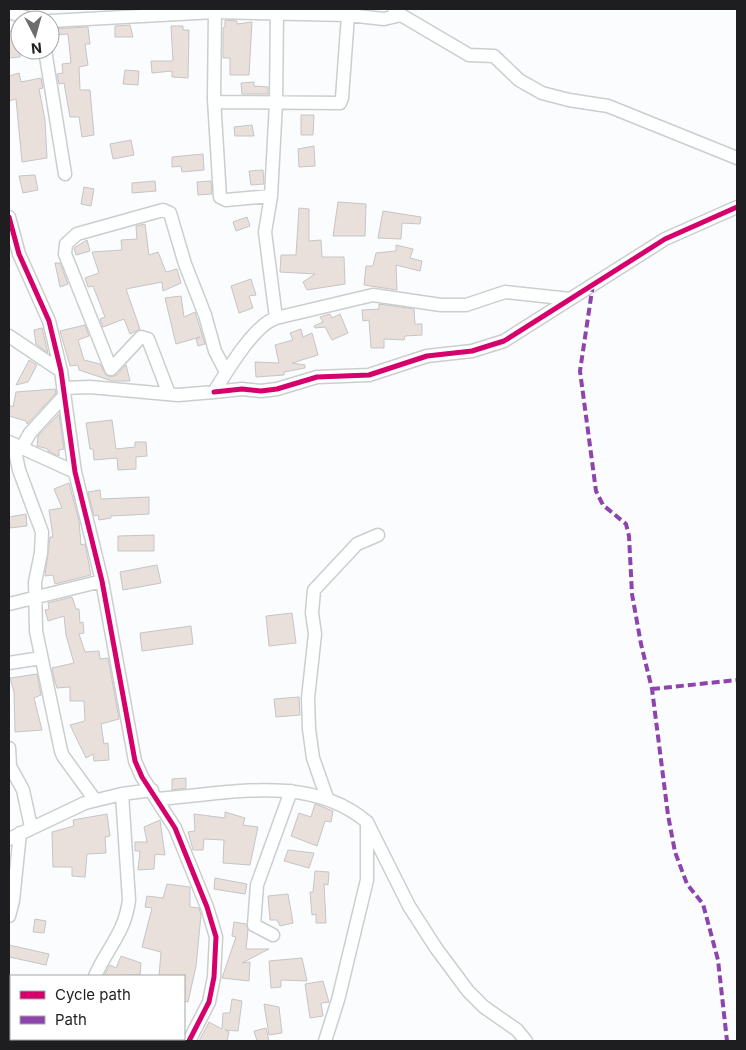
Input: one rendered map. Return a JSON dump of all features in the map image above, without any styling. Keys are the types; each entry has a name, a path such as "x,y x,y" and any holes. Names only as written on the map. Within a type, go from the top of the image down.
{"street":[{"path":"60,19 85,15 190,11 277,11 384,19 397,12 469,55 494,56 519,80 542,93 568,100 608,106 737,158"},
{"path":"276,318 265,232 271,196 276,103 277,11"},
{"path":"216,12 214,102 220,196 226,200 271,196"},
{"path":"214,102 342,101 348,15"},
{"path":"48,60 65,174"},
{"path":"15,445 30,433 64,392 108,388 169,394 242,389 260,391 277,389 317,377 369,375 427,356 472,351 504,341 665,239 737,207"},
{"path":"108,388 111,369 65,254 66,244 76,234 163,210 170,213 185,264 206,315 215,351 226,372"},
{"path":"9,217 19,254 49,321 61,371 75,472 102,582 135,761 142,777 155,794 175,828 207,908 216,938 214,977 209,1002 189,1041"},
{"path":"214,392 226,372 262,326 276,318 373,294 442,305 466,305 505,292 570,299"},
{"path":"9,336 61,371"},
{"path":"111,369 141,337 145,337 148,339 169,394"},
{"path":"15,445 75,472"},
{"path":"15,445 19,470 42,532 34,597 36,631 63,756 95,800"},
{"path":"327,798 313,758 309,729 308,698 315,634 312,613 314,590 357,544 378,534"},
{"path":"9,604 102,582"},
{"path":"9,663 42,658"},
{"path":"9,748 10,766 23,790 20,833 9,916"},
{"path":"20,833 95,800 122,794 270,790 291,791 327,798 356,813 367,822 409,906 436,948 468,991 484,1007 517,1030 526,1041"},
{"path":"273,935 254,925 256,885 291,791"},
{"path":"96,975 115,943 128,912 129,900 122,794"},
{"path":"325,1041 338,1000 367,880 367,822"}],"building":[{"path":"225,20 237,21 237,24 252,22 249,75 230,75 230,58 223,58 223,28 225,27"},
{"path":"130,25 133,37 115,37 115,26"},
{"path":"171,26 183,26 183,30 189,30 188,78 172,77 172,71 152,73 151,61 173,61"},
{"path":"88,27 90,44 85,44 88,65 79,67 80,90 90,90 94,135 82,137 79,117 70,117 64,83 59,84 57,74 63,73 62,64 71,63 68,34 60,34 60,28"},
{"path":"9,31 10,31 9,58"},
{"path":"125,70 139,71 138,85 123,84"},
{"path":"19,73 21,82 41,78 43,88 39,89 45,120 47,158 22,162 16,99 9,101 9,76"},
{"path":"254,82 254,86 268,87 268,94 242,94 241,83"},
{"path":"301,115 314,115 313,135 301,135"},
{"path":"252,125 254,136 235,136 234,127"},
{"path":"131,140 134,155 113,159 110,144"},
{"path":"314,146 315,166 299,167 298,149"},
{"path":"203,154 204,170 182,172 181,166 172,167 172,157"},
{"path":"263,170 264,184 251,185 249,171"},
{"path":"35,175 38,190 23,193 19,176"},
{"path":"155,181 156,191 132,193 132,183"},
{"path":"211,181 212,194 198,195 197,182"},
{"path":"84,187 94,189 91,206 81,204"},
{"path":"338,202 366,204 365,236 333,236"},
{"path":"299,208 309,209 309,241 321,240 322,257 344,257 345,284 307,290 303,282 315,274 280,272 281,255 296,255"},
{"path":"383,211 421,217 420,224 402,223 401,239 378,238"},
{"path":"247,217 250,226 236,231 233,222"},
{"path":"145,224 149,255 158,252 166,272 177,269 181,283 163,291 162,282 126,289 140,329 130,334 124,319 103,327 100,319 105,317 93,286 88,287 85,278 99,273 92,252 122,250 121,240 137,239 136,226"},
{"path":"87,240 90,251 76,255 74,248"},
{"path":"396,245 413,249 410,258 422,261 420,271 396,265 397,290 364,285 366,266 373,266 376,253 396,251"},
{"path":"55,263 60,263 68,284 60,287"},
{"path":"251,279 256,295 249,296 253,308 239,313 231,286"},
{"path":"181,296 184,317 195,312 205,344 198,346 196,339 200,337 176,344 165,298"},
{"path":"379,304 414,309 415,324 422,324 422,335 405,336 404,340 384,339 384,348 371,348 369,320 363,321 362,310 379,309"},
{"path":"330,314 332,318 340,314 348,333 332,340 325,327 315,328 314,326 323,322 320,317"},
{"path":"85,325 89,336 78,340 84,360 100,364 106,375 110,377 117,375 126,365 130,381 112,381 79,370 78,365 70,366 60,331"},
{"path":"42,328 48,353 36,344 34,330"},
{"path":"301,329 303,337 312,333 318,355 292,363 305,365 305,368 284,372 284,375 256,377 255,362 279,363 275,345 293,340 290,333"},
{"path":"29,360 37,365 28,382 16,385"},
{"path":"55,389 56,393 27,424 26,421 9,416 9,405 13,407 16,392"},
{"path":"59,414 64,449 59,450 59,456 48,451 48,449 37,446 38,436"},
{"path":"112,420 116,449 135,447 135,442 146,442 147,456 136,457 136,469 118,470 117,458 94,460 93,449 90,449 86,423"},
{"path":"69,483 79,521 81,545 85,544 91,575 55,584 53,575 45,576 50,537 53,537 49,510 62,508 54,489"},
{"path":"100,490 101,499 149,497 149,514 111,516 111,518 99,520 98,515 94,516 88,492"},
{"path":"26,514 27,526 10,528 9,517"},
{"path":"154,535 154,551 118,551 118,536"},
{"path":"157,565 161,583 123,590 120,572"},
{"path":"72,597 76,609 79,609 80,623 83,622 84,633 79,634 85,652 99,651 100,659 108,658 119,719 101,724 104,744 108,743 109,760 94,761 93,754 86,758 70,725 85,721 84,701 70,701 70,687 57,688 54,678 52,668 74,663 66,635 64,616 48,621 45,610 49,609 48,603"},
{"path":"292,613 296,643 269,646 266,616"},
{"path":"191,626 193,644 142,651 140,633"},
{"path":"37,674 41,695 34,698 42,730 15,732 14,692 10,678"},
{"path":"299,697 300,715 276,717 274,699"},
{"path":"186,778 186,788 172,790 172,779"},
{"path":"315,804 333,811 331,822 325,821 317,846 291,836 299,813 311,817"},
{"path":"225,812 245,818 243,825 258,827 250,865 223,863 224,840 204,839 203,850 193,850 188,832 195,831 194,814 225,818"},
{"path":"107,814 110,836 105,837 106,853 87,854 85,877 72,876 72,867 53,867 52,832 74,826 73,820"},
{"path":"160,820 165,855 155,854 154,869 138,870 140,851 135,851 135,842 147,842 144,827"},
{"path":"288,850 314,853 309,868 284,861"},
{"path":"315,871 329,872 328,885 324,884 326,923 316,923 316,914 312,915 310,892 313,892"},
{"path":"215,878 247,884 245,894 214,889"},
{"path":"167,884 190,887 190,907 199,908 201,915 196,966 188,1002 185,1001 185,975 159,975 161,952 142,947 152,908 145,907 147,896 163,898"},
{"path":"288,894 293,923 280,926 277,920 270,920 268,896"},
{"path":"35,919 46,921 44,933 33,932"},
{"path":"234,922 246,924 248,930 246,949 269,949 242,963 250,962 249,981 222,978 236,937 232,936"},
{"path":"9,945 49,954 46,965 9,957"},
{"path":"121,956 141,963 140,975 105,975 110,965 116,968"},
{"path":"302,958 307,981 281,980 281,987 271,988 269,961"},
{"path":"323,981 329,1002 321,1003 323,1016 310,1018 305,984"},
{"path":"232,999 242,1001 238,1031 225,1030 229,1032 227,1041 199,1041 209,1022 222,1029 223,1013 230,1013"},
{"path":"264,1004 279,1007 282,1033 269,1035"},
{"path":"266,1028 269,1041 257,1041 254,1031"}],"marked path":[{"path":"593,284 580,371 596,491 603,505 626,524 629,536 632,594 652,689 668,815 675,852 687,884 703,904 718,960 727,1041"},
{"path":"652,689 737,680"}],"cycle path":[{"path":"214,392 242,389 261,391 277,389 317,377 369,375 427,356 472,351 504,341 665,239 737,207"},
{"path":"9,217 19,254 49,321 61,371 75,472 102,581 135,761 142,777 175,828 207,907 216,937 214,977 209,1002 189,1041"}]}
